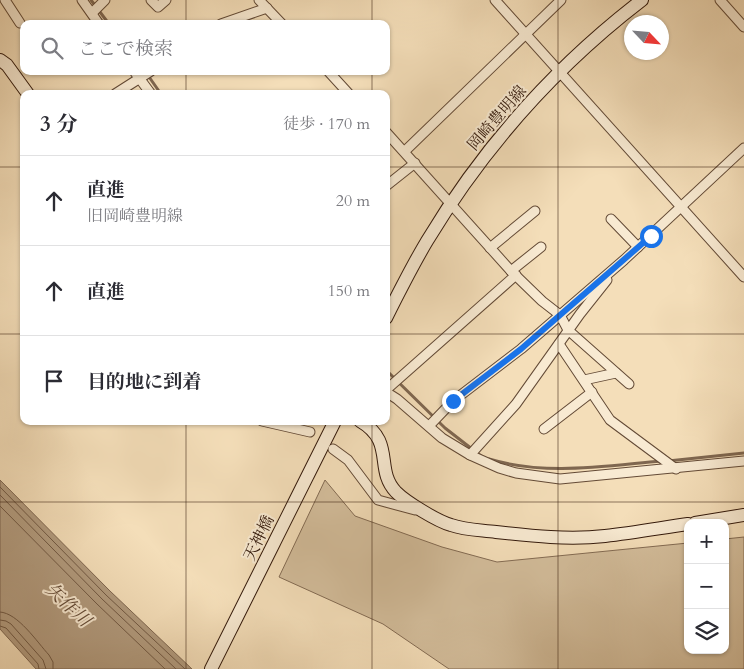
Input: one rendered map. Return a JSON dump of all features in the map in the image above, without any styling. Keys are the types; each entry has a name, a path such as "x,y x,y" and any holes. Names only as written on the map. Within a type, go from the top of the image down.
{"main road":[{"name":"岡崎豊明線","path":"390,310 426,242 478,164 506,130 560,72 612,23 642,0"},
{"path":"0,60 7,66 25,90"},
{"name":"天神橋","path":"212,669 333,425"},
{"path":"367,425 378,436 383,449 389,482 397,492 425,512 450,525 540,537 603,536 684,525"},
{"path":"720,519 744,515"}],"street":[{"path":"5,0 20,23"},
{"path":"82,0 97,20"},
{"path":"92,13 105,0"},
{"path":"151,0 158,7 166,0"},
{"path":"259,0 278,20"},
{"path":"495,0 744,277"},
{"path":"405,151 562,0"},
{"path":"720,0 744,27"},
{"path":"233,20 267,8"},
{"path":"120,90 137,75 148,90"},
{"path":"332,75 345,90"},
{"path":"390,136 513,273 542,301 560,315 568,330 629,384"},
{"path":"429,426 453,401 521,349 638,248 744,148"},
{"path":"390,183 415,163"},
{"path":"490,248 535,211"},
{"path":"611,219 638,248"},
{"path":"390,387 541,247"},
{"path":"470,455 516,404 568,330 624,260"},
{"path":"559,344 610,420 676,469"},
{"path":"584,380 616,373"},
{"path":"544,429 592,392"},
{"path":"390,394 442,438 470,455 499,468 516,473 560,479 744,461"},
{"path":"279,425 310,432"},
{"path":"333,449 348,460 378,500 425,512"}],"shaded area":[{"path":"325,480 355,516 442,547 497,562 684,543 684,654 729,654 729,539 744,537 744,669 449,669 383,624 279,577"}],"water":[{"name":"矢作川","path":"0,480 110,591 192,669 36,669 0,629"}],"waterway":[{"path":"91,0 106,20"},
{"path":"148,75 158,90"},
{"path":"390,374 445,428 481,456"},
{"path":"668,461 744,453"},
{"path":"489,459 510,464 553,468 597,467 661,461"}],"route":[{"path":"453,401 521,349 651,236"}]}
